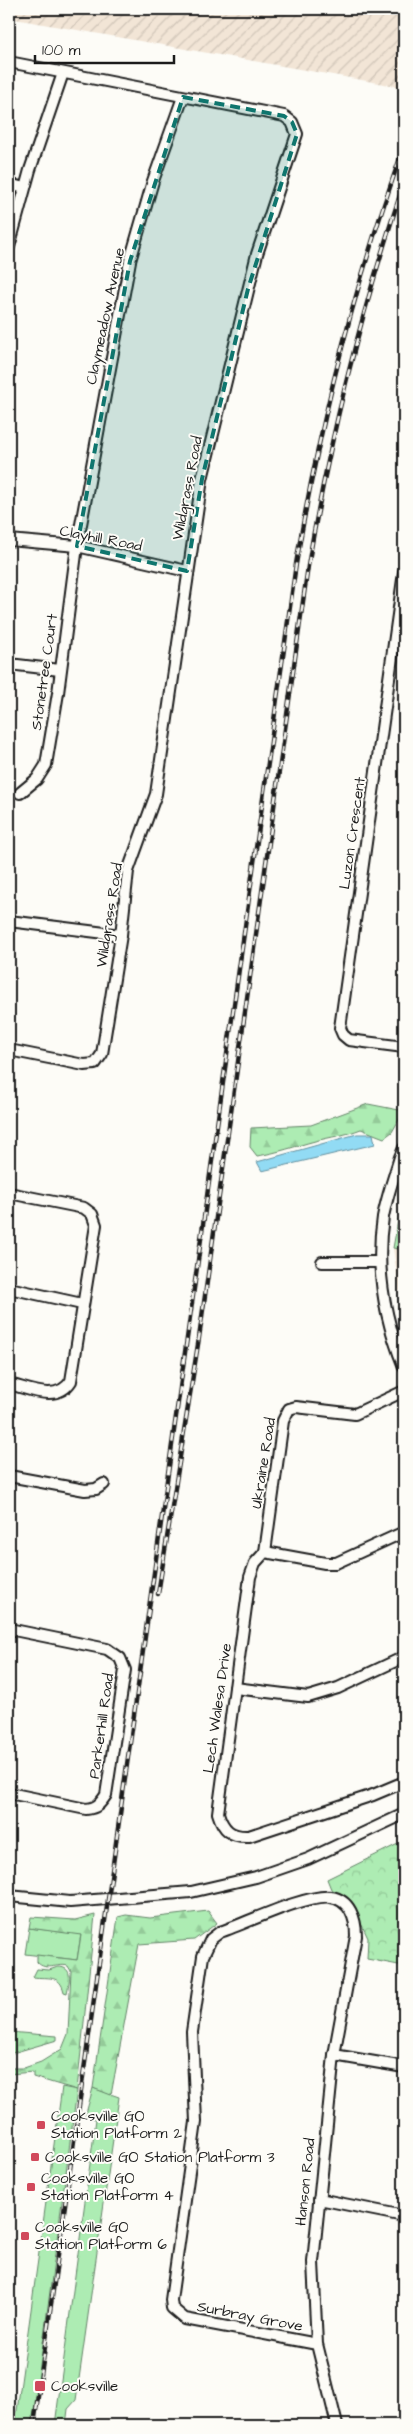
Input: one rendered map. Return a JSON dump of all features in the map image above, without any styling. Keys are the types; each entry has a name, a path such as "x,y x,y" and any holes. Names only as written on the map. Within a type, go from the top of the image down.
{"street":[{"name":"Wildgrass Road","path":"9,62 284,116 292,122 297,134 257,254 202,479 187,571 156,794 128,871 121,935 102,1054 98,1062 84,1065 9,1050"},
{"path":"9,247 24,188 63,73"},
{"name":"Claymeadow Avenue","path":"76,546 130,261 149,195 183,97"},
{"path":"9,184 24,188"},
{"name":"Clayhill Road","path":"9,540 76,546 187,571"},
{"name":"Stonetree Court","path":"20,793 37,779 46,765 76,546"},
{"name":"Luzon Crescent","path":"404,572 340,1028 342,1035 349,1040 404,1048"},
{"path":"9,664 60,670"},
{"path":"9,921 121,935"},
{"path":"404,1148 383,1216 380,1262 390,1328 404,1367"},
{"path":"9,1193 84,1208 92,1214 96,1225 82,1304 73,1377 65,1390 53,1394 9,1384"},
{"path":"322,1262 380,1262"},
{"path":"9,1288 82,1304"},
{"name":"Ukraine Road","path":"265,1552 283,1421 290,1409 296,1406 355,1414 404,1391"},
{"path":"9,1476 85,1490 96,1489 104,1484"},
{"path":"265,1552 326,1563 336,1563 404,1532"},
{"name":"Lech Walesa Drive","path":"265,1552 255,1563 250,1577 218,1813 226,1830 232,1835 249,1836 373,1795 404,1782"},
{"name":"Parkerhill Road","path":"9,1629 106,1648 120,1658 125,1670 106,1795 94,1808 86,1809 9,1793"},
{"path":"235,1688 308,1697 338,1688 404,1657"},
{"path":"9,1896 70,1902 191,1892 256,1877 308,1859 404,1814"},
{"name":"Surbray Grove","path":"317,2344 185,2319 172,2308 171,2300 196,2122 192,2032 203,1956 211,1939 220,1932 310,1899 332,1897 350,1908 356,1927 356,1943"},
{"name":"Hanson Road","path":"337,2425 317,2344 313,2262 334,2055 356,1943"},
{"path":"334,2055 404,2067"},
{"path":"319,2200 404,2216"}],"highlighted area":[{"path":"183,97 284,116 292,122 297,134 248,289 202,479 187,571 77,546 130,261"}],"shaded area":[{"path":"9,9 404,9 404,82 401,87 9,18"},
{"path":"393,1248 404,1250 404,1314 399,1289"}],"green space":[{"path":"368,1104 404,1111 392,1132 384,1138 361,1129 257,1156 250,1147 251,1128 311,1125"},
{"path":"404,1188 404,1250 393,1248"},
{"path":"404,1841 404,1966 367,1959 368,1938 350,1900 331,1889 327,1879"},
{"path":"208,1911 217,1923 194,1940 139,1944 111,2095 93,2088 118,1917 126,1915 150,1918"},
{"path":"95,1915 77,2090 33,2077 33,2072 9,2074 9,2068 24,2068 41,2062 62,2049 68,2034 71,1971 68,1966 64,1965 48,1967 40,1965 37,1962 37,1955 77,1960 81,1935 29,1928 31,1917 75,1920"},
{"path":"29,1928 81,1934 77,1960 25,1954"},
{"path":"58,1967 68,1972 67,1993 64,1992 60,1982 56,1980 33,1977 37,1969 49,1970"},
{"path":"9,2032 57,2036 57,2040 9,2054"},
{"path":"62,2087 77,2090 32,2425 15,2425"},
{"path":"93,2088 119,2097 76,2400 68,2409 66,2425 55,2425 96,2119 85,2117"}],"water":[{"path":"357,1134 373,1134 375,1144 262,1171 257,1162"}],"railway":[{"path":"34,2425 296,564 316,458 341,353 370,249 404,147"},
{"path":"158,1594 199,1338 308,566 326,469 348,373 374,277 404,183"}],"place":[{"name":"Cooksville GO Station Platform 2","path":"41,2125"},
{"name":"Cooksville GO Station Platform 3","path":"35,2157"},
{"name":"Cooksville GO Station Platform 4","path":"31,2187"},
{"name":"Cooksville GO Station Platform 6","path":"25,2236"},
{"name":"Cooksville","path":"40,2386"}]}
